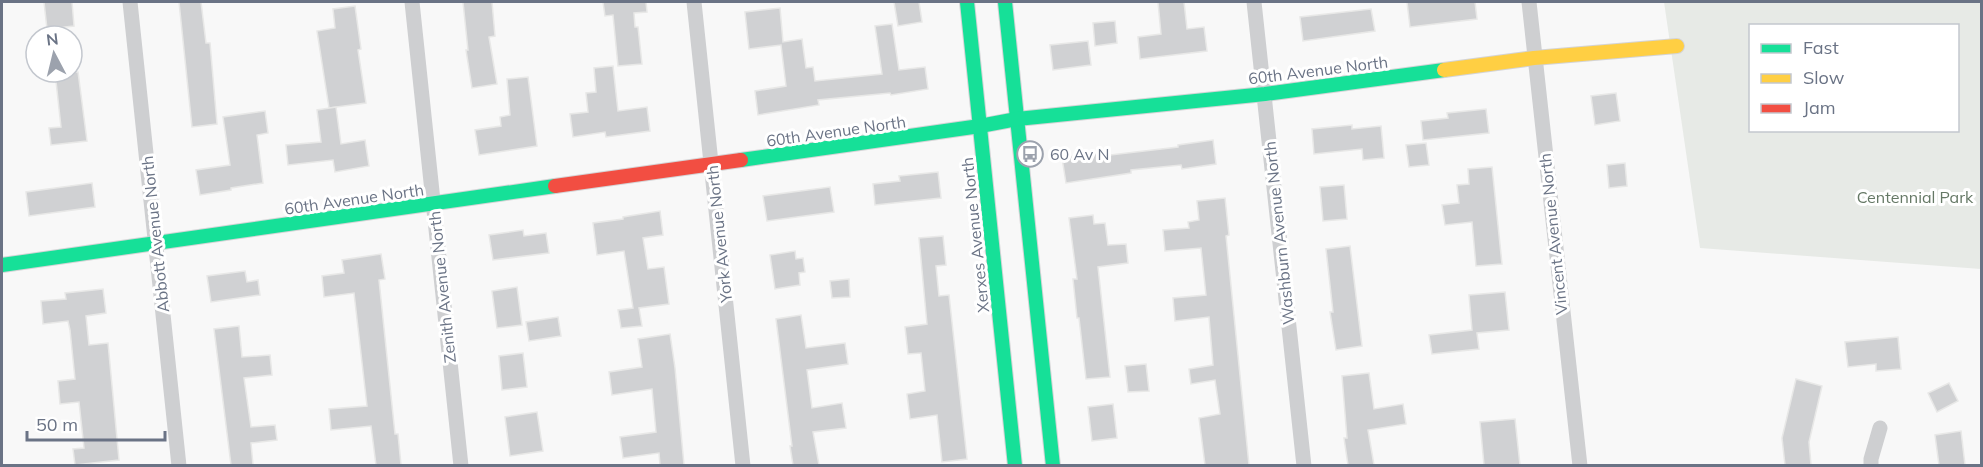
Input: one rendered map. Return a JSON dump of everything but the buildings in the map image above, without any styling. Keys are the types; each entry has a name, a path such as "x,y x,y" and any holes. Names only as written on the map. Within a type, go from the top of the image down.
{"street":[{"name":"Abbott Avenue North","path":"130,2 179,465"},
{"name":"Zenith Avenue North","path":"412,2 461,465"},
{"name":"York Avenue North","path":"694,2 743,465"},
{"name":"Xerxes Avenue North","path":"967,2 1015,465"},
{"path":"1005,2 1053,465"},
{"name":"Washburn Avenue North","path":"1254,2 1304,465"},
{"name":"Vincent Avenue North","path":"1529,2 1533,58 1580,465"},
{"name":"60th Avenue North","path":"2,265 712,165 1017,119 1265,94 1533,58 1677,46"},
{"path":"1871,465 1870,459 1880,428"}],"green space":[{"name":"Centennial Park","path":"1664,2 1981,2 1981,269 1700,248"}],"traffic: fast":[{"path":"967,2 1015,466"},
{"path":"1005,2 1053,466"},
{"path":"741,160 1017,119 1265,94 1444,70"},
{"path":"2,265 555,186"}],"traffic: slow":[{"path":"1444,70 1534,58 1677,46"}],"traffic: jam":[{"path":"555,186 741,160"}],"place":[{"name":"60 Av N","path":"1030,154"}]}
